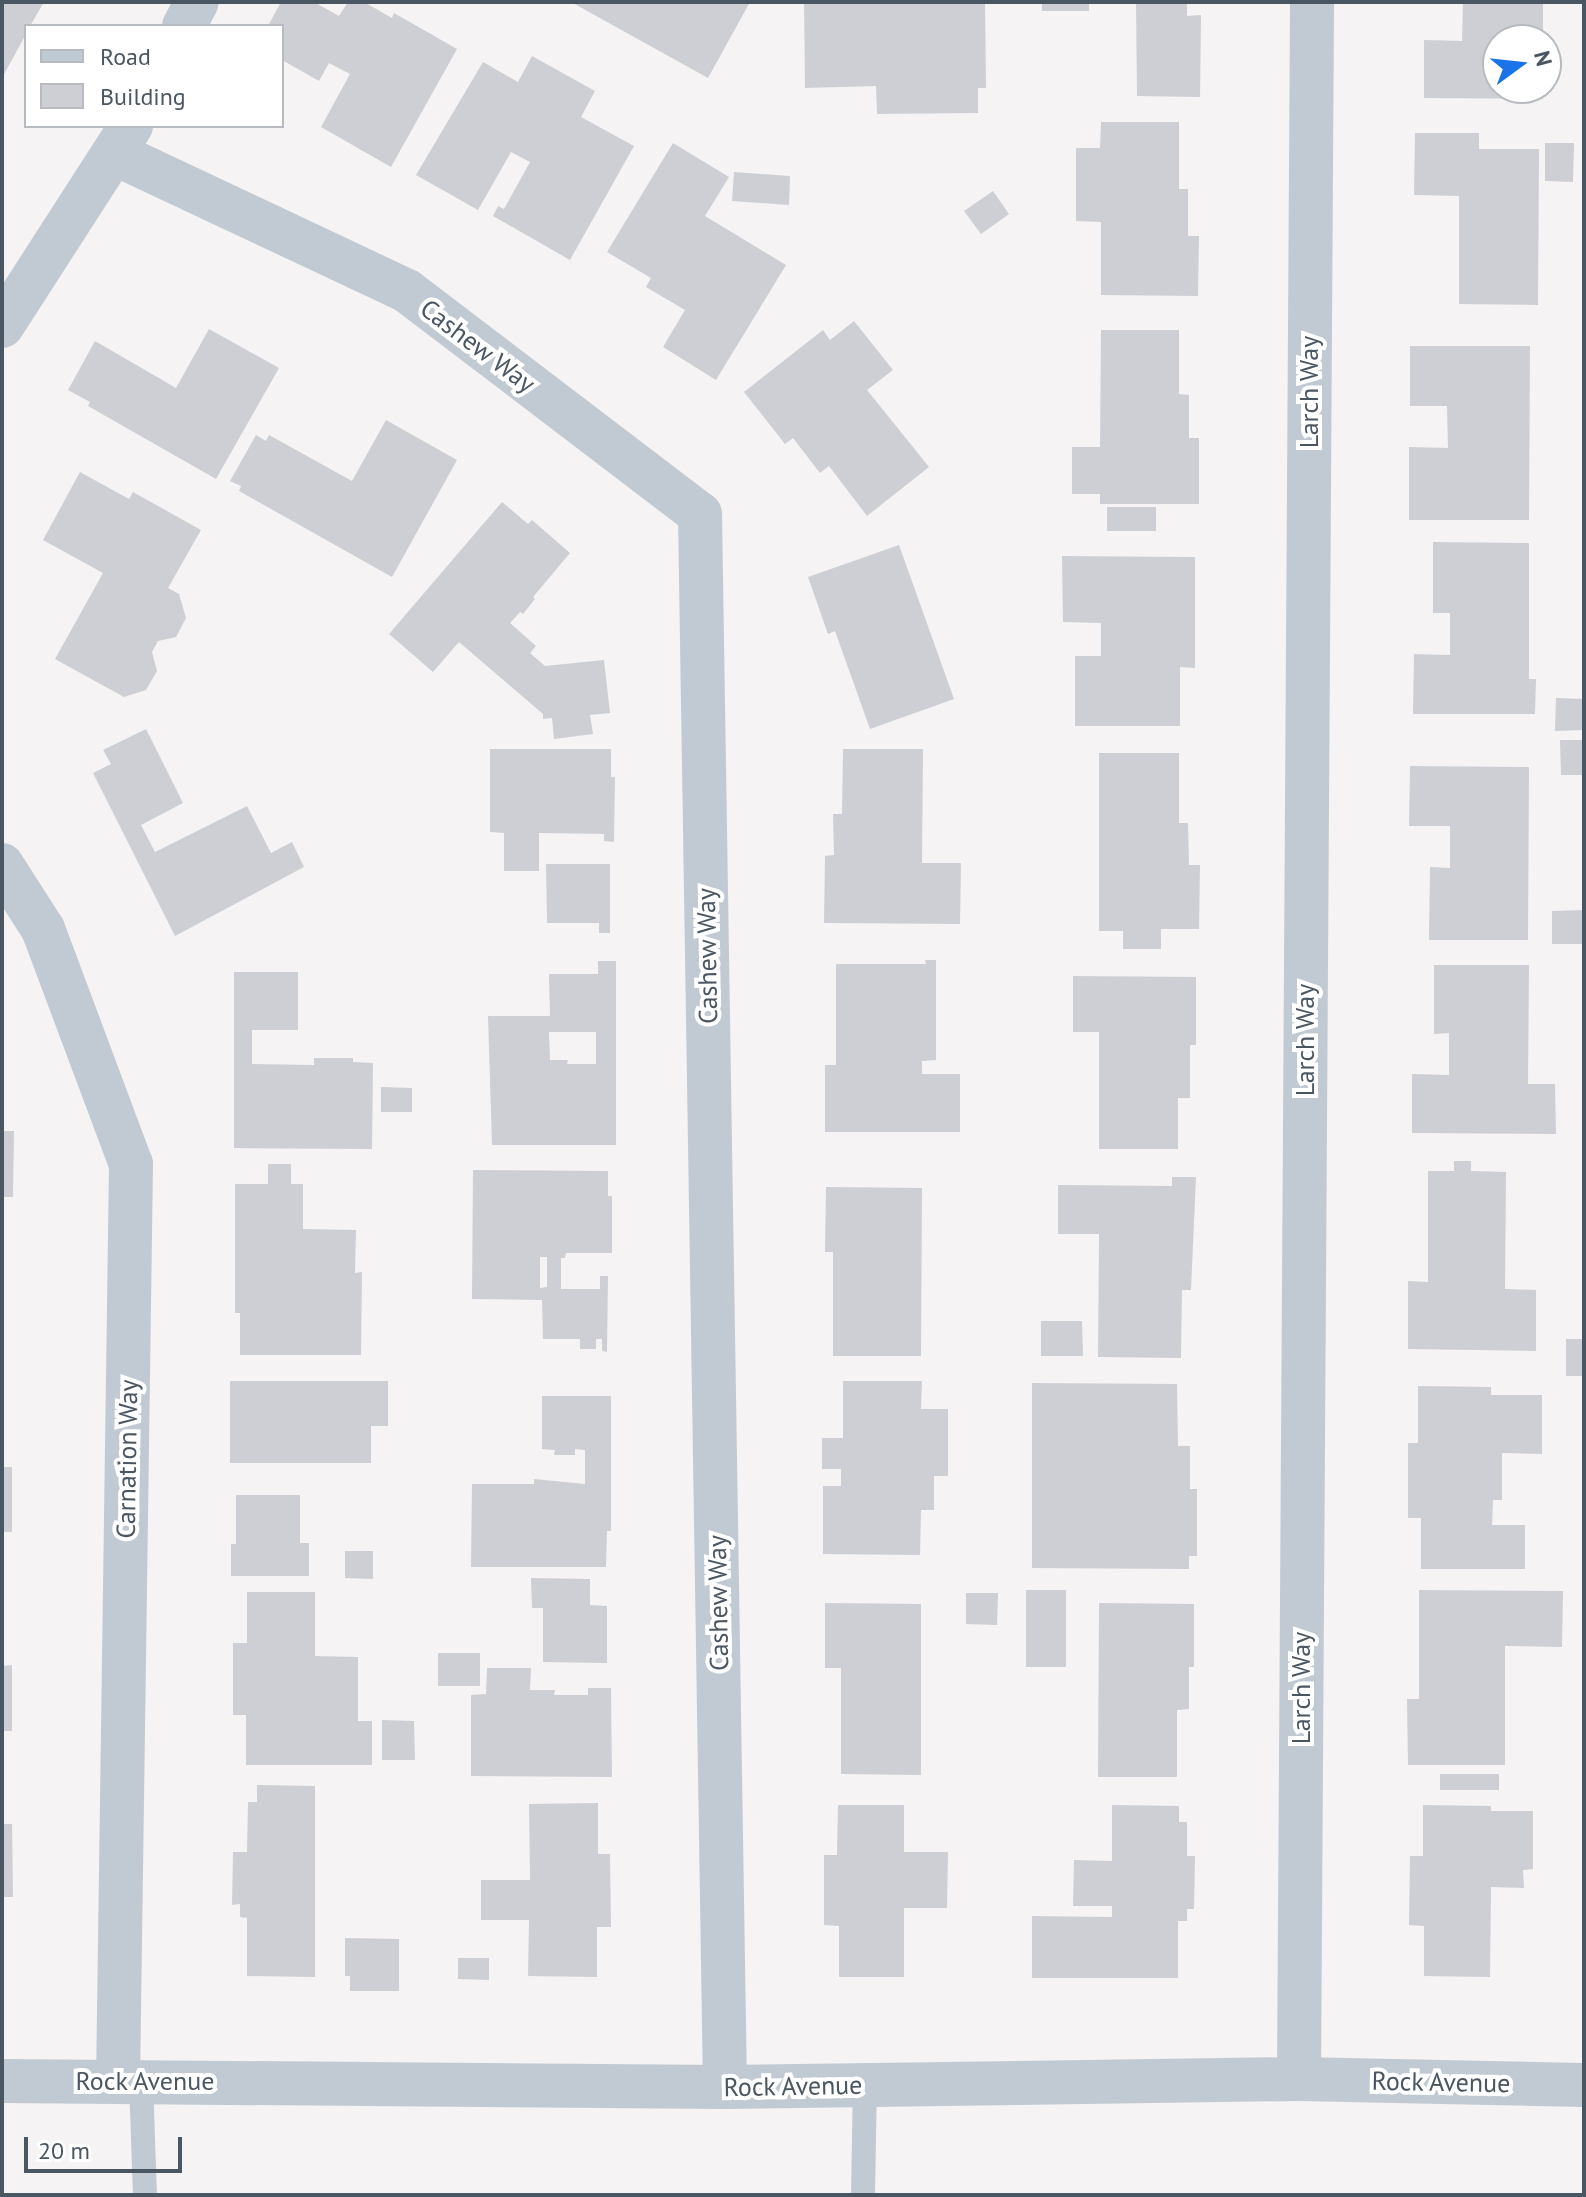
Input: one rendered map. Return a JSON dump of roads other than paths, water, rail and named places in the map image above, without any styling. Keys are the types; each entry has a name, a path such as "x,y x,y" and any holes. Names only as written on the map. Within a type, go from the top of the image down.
{"street":[{"path":"185,24 197,2"},
{"name":"Larch Way","path":"1299,2079 1312,2"},
{"path":"2,326 124,140"},
{"name":"Cashew Way","path":"124,140 407,291 700,514 725,2087"},
{"name":"Carnation Way","path":"2,865 43,929 131,1164 130,2081"},
{"name":"Rock Avenue","path":"2,2081 725,2087 1299,2079 1584,2085"}],"lane":[{"path":"130,2081 145,2195"},
{"path":"863,2195 865,2085"}]}
